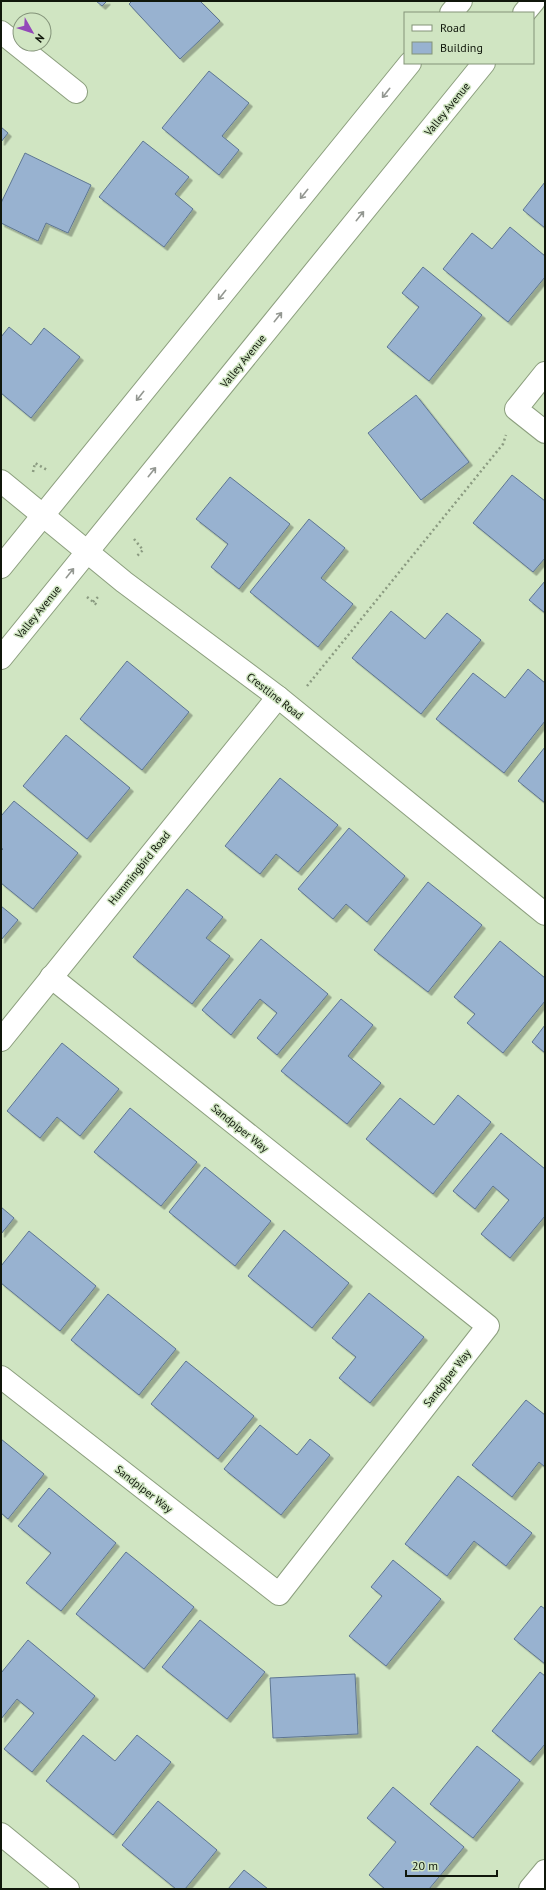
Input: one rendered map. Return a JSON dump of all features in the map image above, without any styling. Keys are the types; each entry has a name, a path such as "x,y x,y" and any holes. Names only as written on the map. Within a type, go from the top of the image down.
{"street":[{"path":"452,12 461,1"},
{"path":"525,12 534,1"},
{"path":"1,32 76,92"},
{"path":"1,567 409,64"},
{"name":"Valley Avenue","path":"1,658 483,64"},
{"path":"545,373 516,408 545,432"},
{"name":"Crestline Road","path":"1,481 124,582 284,702 545,914"},
{"name":"Hummingbird Road","path":"1,1040 51,977 284,702"},
{"name":"Sandpiper Way","path":"1,1377 279,1594 488,1326 51,977"},
{"path":"1,1834 68,1889"},
{"path":"530,1889 545,1871"}],"path":[{"path":"284,702 503,444 516,408"},
{"path":"31,477 35,463 49,471"},
{"path":"132,560 143,550 133,538"},
{"path":"87,597 97,605"}],"building":[{"path":"96,1 107,1 102,6"},
{"path":"132,1 200,1 220,21 180,59 129,4"},
{"path":"209,71 249,103 222,136 239,150 219,175 162,128"},
{"path":"1,127 8,133 1,142"},
{"path":"143,141 189,177 175,194 193,209 164,247 99,197"},
{"path":"25,153 91,185 68,233 46,223 38,241 1,223 1,203"},
{"path":"545,182 545,228 523,210"},
{"path":"510,227 545,256 545,277 508,322 443,269 472,233 492,249"},
{"path":"423,267 482,315 429,381 387,347 419,307 402,293"},
{"path":"9,327 31,345 44,328 80,357 31,418 1,393 1,337"},
{"path":"416,395 469,462 421,500 368,433"},
{"path":"512,475 545,501 545,558 533,572 473,523"},
{"path":"230,477 290,524 239,589 211,567 228,544 196,519"},
{"path":"309,519 345,548 321,578 353,604 318,647 250,592"},
{"path":"545,581 545,613 529,600"},
{"path":"391,611 425,639 447,613 481,640 421,714 352,658"},
{"path":"127,661 189,712 142,770 80,719"},
{"path":"528,669 545,683 545,721 504,773 436,719 473,673 505,698"},
{"path":"66,735 130,788 87,839 23,786"},
{"path":"545,747 545,803 518,781"},
{"path":"280,778 338,825 298,872 276,854 260,874 225,846"},
{"path":"14,801 78,853 33,909 1,883 1,851 3,849 1,848 1,816"},
{"path":"349,828 405,876 367,922 346,904 333,919 298,889"},
{"path":"428,882 482,925 428,992 374,950"},
{"path":"187,889 223,917 206,938 230,956 192,1004 133,957"},
{"path":"1,906 18,920 1,940"},
{"path":"261,939 328,994 277,1055 257,1038 277,1013 260,999 231,1035 202,1010"},
{"path":"500,941 545,978 545,1001 503,1053 467,1023 475,1014 454,997"},
{"path":"341,999 373,1025 348,1056 381,1083 347,1124 281,1071"},
{"path":"545,1025 545,1053 532,1042"},
{"path":"62,1043 119,1089 80,1136 57,1117 40,1138 7,1111"},
{"path":"458,1095 491,1122 433,1194 366,1139 400,1098 434,1125"},
{"path":"130,1108 197,1162 161,1206 94,1152"},
{"path":"501,1133 545,1169 545,1216 510,1258 481,1234 509,1200 493,1186 475,1209 453,1191"},
{"path":"205,1167 271,1221 235,1266 169,1212"},
{"path":"1,1207 14,1218 1,1234"},
{"path":"284,1230 349,1283 312,1328 248,1276"},
{"path":"29,1231 96,1286 60,1331 1,1283 1,1266"},
{"path":"369,1293 424,1337 370,1403 339,1378 356,1357 332,1338"},
{"path":"108,1294 176,1349 139,1395 71,1340"},
{"path":"186,1361 254,1416 218,1459 151,1404"},
{"path":"526,1400 545,1415 545,1467 539,1462 512,1497 472,1465"},
{"path":"260,1425 297,1455 310,1439 330,1455 281,1515 224,1469"},
{"path":"1,1439 44,1474 8,1519 1,1513"},
{"path":"458,1476 532,1533 506,1566 474,1541 447,1576 405,1544"},
{"path":"49,1488 116,1543 61,1611 26,1583 51,1553 18,1526"},
{"path":"126,1552 194,1607 144,1669 76,1614"},
{"path":"393,1560 441,1599 386,1666 349,1636 382,1596 371,1587"},
{"path":"541,1606 545,1609 545,1664 514,1639"},
{"path":"200,1620 265,1672 227,1719 162,1667"},
{"path":"28,1640 95,1696 32,1772 4,1749 34,1713 17,1699 1,1719 1,1673"},
{"path":"540,1672 545,1676 545,1744 530,1762 492,1731"},
{"path":"355,1674 358,1734 273,1738 270,1678"},
{"path":"83,1735 115,1761 137,1735 171,1762 113,1835 46,1781"},
{"path":"477,1746 520,1780 473,1838 430,1804"},
{"path":"393,1787 464,1847 429,1889 385,1889 369,1875 396,1842 367,1818"},
{"path":"158,1801 217,1850 185,1889 176,1889 122,1845"},
{"path":"244,1870 268,1889 228,1889"}]}
